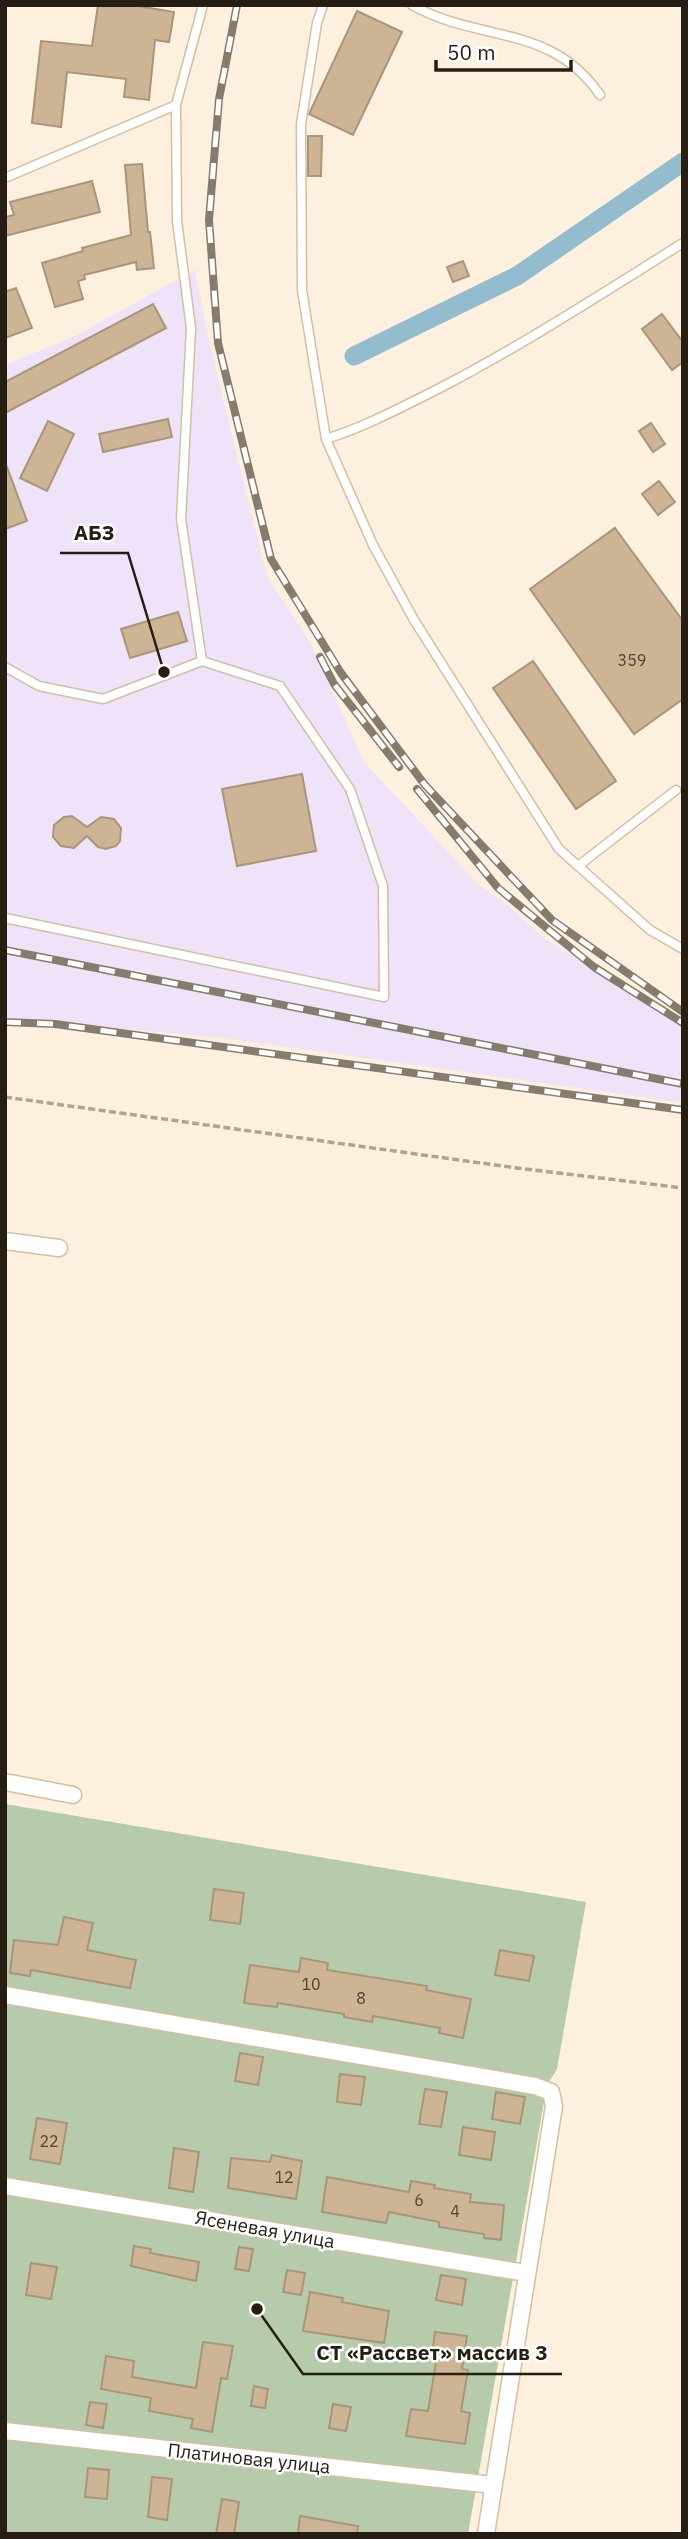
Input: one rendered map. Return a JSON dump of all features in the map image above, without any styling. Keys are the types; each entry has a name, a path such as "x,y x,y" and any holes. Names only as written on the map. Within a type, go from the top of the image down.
{"street":[{"path":"5,1241 59,1248"},
{"path":"5,1782 73,1795"},
{"path":"5,1996 522,2084 551,2092 554,2106 486,2534"},
{"name":"Ясеневая улица","path":"5,2186 526,2273"},
{"name":"Платиновая улица","path":"5,2431 493,2485"}],"lane":[{"path":"202,661 181,519 191,328 177,221 176,105 203,5"},
{"path":"323,5 317,23 301,124 301,165 302,290 326,439 373,545 414,620 559,849 650,930 683,949"},
{"path":"412,5 472,28 529,40 559,54 587,77 600,95"},
{"path":"5,178 176,105"},
{"path":"326,439 363,427 467,374 683,243"},
{"path":"5,667 39,686 103,699 202,661 280,686 350,789 383,886 384,997 5,918"},
{"path":"578,866 676,790"}],"path":[{"path":"5,1097 517,1168 683,1188"}],"shaded area":[{"path":"195,270 209,341 267,577 309,640 364,762 478,884 509,906 544,938 683,1026 683,1103 231,1039 5,1017 5,365 77,335"}],"green space":[{"path":"5,1804 586,1902 557,2069 547,2085 468,2534 5,2534"}],"building":[{"path":"98,5 132,5 174,12 169,42 155,40 149,100 124,97 126,79 67,72 61,127 32,123 41,41 92,46"},
{"path":"357,11 402,32 353,135 309,114"},
{"path":"308,136 322,136 321,176 308,176"},
{"path":"142,164 154,268 137,270 136,262 84,275 85,279 78,281 83,299 55,307 42,263 83,251 82,248 131,235 125,165"},
{"path":"92,181 100,212 5,236 5,217 14,215 10,202"},
{"path":"463,261 469,276 453,282 447,267"},
{"path":"16,288 32,328 5,338 5,292"},
{"path":"153,304 166,328 5,413 5,382"},
{"path":"662,314 683,342 683,362 672,370 642,329"},
{"path":"168,419 172,437 103,452 99,434"},
{"path":"48,421 74,434 47,491 20,478"},
{"path":"651,423 665,444 653,452 639,431"},
{"path":"7,467 27,521 5,529 5,468"},
{"path":"659,481 675,502 658,515 642,494"},
{"path":"615,528 683,621 683,699 634,734 530,589"},
{"path":"178,612 187,641 130,658 121,629"},
{"path":"533,661 616,781 576,809 493,688"},
{"path":"302,774 316,851 237,866 222,789"},
{"path":"72,816 87,827 101,817 114,819 121,828 120,841 116,846 106,849 98,847 87,836 74,848 61,846 53,837 54,825 64,817"},
{"path":"214,1889 244,1893 240,1924 210,1920"},
{"path":"64,1917 93,1923 87,1950 136,1960 130,1988 31,1970 30,1976 10,1973 14,1940 58,1945"},
{"path":"500,1950 534,1956 529,1981 495,1975"},
{"path":"301,1958 328,1963 327,1970 427,1986 426,1990 471,1999 463,2038 439,2033 440,2028 373,2016 372,2022 344,2017 344,2014 278,2003 277,2007 244,2003 250,1965 299,1972"},
{"path":"240,2053 263,2057 258,2085 235,2081"},
{"path":"340,2074 365,2077 361,2105 337,2102"},
{"path":"425,2089 447,2092 441,2127 419,2124"},
{"path":"496,2092 525,2097 520,2124 492,2119"},
{"path":"37,2118 67,2123 60,2164 30,2159"},
{"path":"463,2127 495,2132 491,2160 459,2155"},
{"path":"174,2148 199,2152 193,2192 169,2188"},
{"path":"272,2155 302,2161 296,2199 228,2188 231,2158 270,2162"},
{"path":"327,2177 409,2192 411,2181 471,2194 470,2202 504,2205 501,2240 484,2238 484,2234 439,2227 439,2222 389,2212 386,2223 322,2212"},
{"path":"134,2246 151,2249 150,2253 199,2262 196,2281 131,2266"},
{"path":"239,2247 253,2249 249,2271 235,2269"},
{"path":"31,2263 57,2267 51,2299 26,2295"},
{"path":"287,2270 305,2273 301,2295 283,2292"},
{"path":"441,2275 466,2279 462,2305 436,2300"},
{"path":"310,2292 343,2298 342,2302 389,2311 384,2343 303,2331"},
{"path":"435,2332 467,2336 462,2369 468,2370 461,2411 470,2413 465,2444 406,2436 411,2409 428,2411 437,2356 432,2356"},
{"path":"203,2342 233,2346 227,2379 221,2378 212,2432 191,2428 193,2419 149,2411 151,2398 101,2389 106,2356 134,2361 132,2377 196,2388"},
{"path":"254,2386 268,2389 265,2408 251,2406"},
{"path":"90,2402 107,2404 103,2428 86,2425"},
{"path":"333,2404 351,2407 346,2431 329,2428"},
{"path":"88,2468 109,2470 107,2499 85,2497"},
{"path":"152,2477 172,2479 167,2520 148,2517"},
{"path":"222,2499 239,2502 234,2534 216,2534"},
{"path":"300,2516 358,2526 357,2534 298,2534"}],"waterway":[{"path":"354,356 517,276 683,162"}],"railway":[{"path":"237,5 219,99 209,220 218,343 271,559 341,673 425,785 552,920 683,1012"},
{"path":"320,657 334,684 399,767"},
{"path":"417,789 498,888 594,967 683,1023"},
{"path":"5,950 683,1084"},
{"path":"5,1022 55,1024 683,1110"}],"place":[{"name":"АБЗ","path":"164,672"},
{"name":"СТ «Рассвет» массив 3","path":"257,2309"}]}
